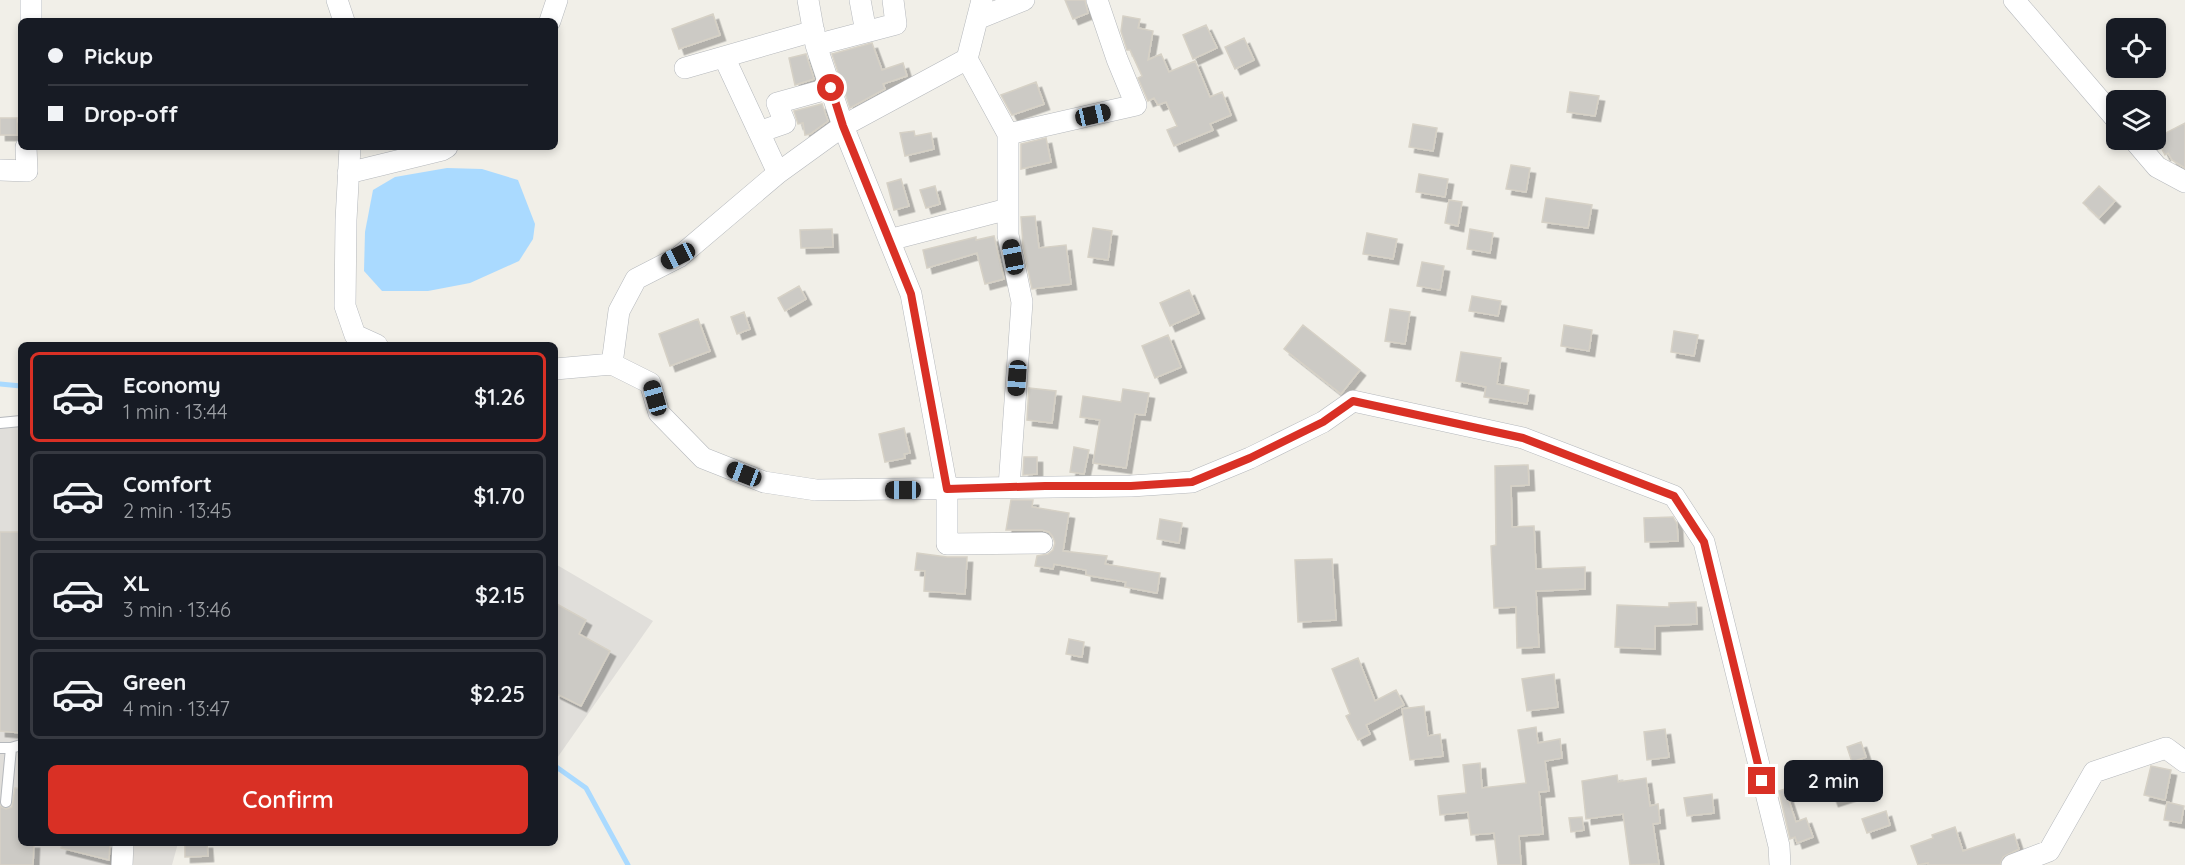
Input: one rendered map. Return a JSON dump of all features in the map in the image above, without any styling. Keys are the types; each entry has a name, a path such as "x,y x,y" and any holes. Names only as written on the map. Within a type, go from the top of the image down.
{"street":[{"path":"31,0 31,18"},
{"path":"337,0 343,18"},
{"path":"551,18 557,0"},
{"path":"808,0 815,38 843,126 911,294 947,489 947,544 1042,543"},
{"path":"860,0 866,32"},
{"path":"685,68 724,57 815,38 866,32 896,24 893,0"},
{"path":"1009,487 1022,302 1008,235 1008,134 966,59 980,9 1024,0"},
{"path":"1008,134 1136,105 1097,0"},
{"path":"2014,0 2106,107"},
{"path":"724,57 778,173"},
{"path":"612,364 619,311 636,279 678,256 778,173 843,126 966,59"},
{"path":"759,132 785,123 777,103 831,88"},
{"path":"0,170 27,171 26,150"},
{"path":"350,150 345,306 355,335 370,342"},
{"path":"348,173 442,150"},
{"path":"2143,150 2157,167 2185,182"},
{"path":"889,240 1008,209"},
{"path":"558,369 612,364 650,383 659,413 703,458 764,482 816,490 1131,486 1192,482 1250,458 1312,427 1353,401 1523,438 1674,496 1704,542 1779,846 1780,865"},
{"path":"2012,865 2049,850 2094,772 2166,748 2185,762"},
{"path":"122,865 123,846"}],"lane":[{"path":"0,423 18,422"},
{"path":"6,802 11,747"}],"shaded area":[{"path":"18,416 18,846 177,846 172,865 0,865 0,419"},
{"path":"558,566 653,621 558,757"}],"water":[{"path":"447,168 482,169 518,180 535,224 533,239 519,261 470,283 428,291 382,291 364,271 365,232 373,190 395,177"}],"building":[{"path":"1065,0 1085,0 1088,13 1073,19"},
{"path":"713,14 720,35 679,49 672,29"},
{"path":"1123,16 1140,19 1138,28 1153,31 1148,60 1161,54 1169,72 1195,61 1210,97 1222,92 1231,115 1210,124 1213,130 1174,146 1167,130 1177,126 1166,102 1158,105 1154,98 1148,101 1138,78 1142,76 1130,50 1127,50 1121,31"},
{"path":"1206,25 1217,48 1193,59 1183,35"},
{"path":"1244,38 1254,60 1235,69 1225,47"},
{"path":"872,43 882,70 903,63 907,76 883,84 885,89 850,108 832,54"},
{"path":"806,54 814,79 795,85 789,58"},
{"path":"1036,82 1044,104 1012,115 1001,95"},
{"path":"1570,92 1599,96 1595,116 1567,112"},
{"path":"822,104 828,121 805,135 803,123 798,124 794,111"},
{"path":"0,118 17,118 17,135 0,135"},
{"path":"2185,123 2185,168 2172,160 2168,153 2165,155 2162,150 2166,150 2166,133"},
{"path":"1413,124 1437,128 1433,151 1409,147"},
{"path":"914,131 915,136 931,133 934,149 905,156 900,133"},
{"path":"1046,138 1051,162 1021,169 1021,144"},
{"path":"1511,165 1530,168 1526,192 1506,189"},
{"path":"1419,174 1448,179 1445,197 1416,192"},
{"path":"901,179 909,206 894,210 887,183"},
{"path":"935,186 940,204 926,208 920,190"},
{"path":"2099,186 2115,201 2099,218 2083,203"},
{"path":"1546,198 1592,205 1588,228 1542,222"},
{"path":"1449,200 1462,202 1458,226 1445,223"},
{"path":"1035,216 1039,248 1066,245 1071,284 1032,289 1023,245 1021,217"},
{"path":"1093,228 1112,231 1108,260 1088,257"},
{"path":"832,229 833,247 801,248 800,230"},
{"path":"1470,229 1493,233 1490,253 1467,249"},
{"path":"1367,233 1397,239 1393,259 1363,254"},
{"path":"994,236 1004,279 985,284 977,253 927,268 923,250 976,237 976,240"},
{"path":"1422,262 1444,266 1440,290 1417,286"},
{"path":"799,286 806,299 785,311 778,298"},
{"path":"1189,290 1199,313 1170,326 1160,303"},
{"path":"1472,296 1501,301 1498,316 1469,311"},
{"path":"1390,309 1410,312 1405,344 1385,341"},
{"path":"744,312 750,329 737,334 731,317"},
{"path":"698,319 710,351 670,366 659,334"},
{"path":"1303,325 1360,370 1341,394 1284,349"},
{"path":"1564,325 1592,330 1589,351 1561,346"},
{"path":"1674,331 1698,335 1694,356 1671,352"},
{"path":"1168,335 1181,367 1155,378 1142,346"},
{"path":"1461,352 1501,358 1497,384 1529,390 1527,404 1484,397 1486,387 1456,381"},
{"path":"1029,388 1056,391 1052,423 1027,420"},
{"path":"1123,389 1149,393 1145,415 1135,414 1126,468 1093,463 1100,420 1080,417 1083,396 1121,402"},
{"path":"904,428 910,453 904,454 905,458 885,462 879,434"},
{"path":"1074,447 1089,450 1084,474 1070,472"},
{"path":"1024,457 1037,457 1037,474 1023,475"},
{"path":"1528,465 1529,485 1511,486 1512,527 1534,526 1536,569 1585,567 1585,589 1536,591 1539,647 1517,648 1516,607 1494,608 1491,546 1496,545 1495,466"},
{"path":"1011,500 1033,500 1032,507 1069,513 1063,551 1107,556 1105,564 1160,573 1157,593 1125,587 1126,582 1086,575 1086,570 1054,564 1053,569 1035,566 1037,556 1048,554 1053,550 1055,543 1053,537 1049,532 1042,530 1006,530"},
{"path":"1673,517 1677,524 1678,541 1645,542 1644,518"},
{"path":"1160,519 1182,523 1179,543 1157,539"},
{"path":"0,532 18,532 18,733 0,731"},
{"path":"917,553 967,557 965,594 924,591 925,571 915,570"},
{"path":"1332,559 1336,620 1298,622 1295,560"},
{"path":"1696,602 1697,624 1655,626 1655,649 1615,647 1617,605 1669,607 1669,603"},
{"path":"558,605 586,620 579,634 610,651 581,706 558,694"},
{"path":"1069,639 1084,642 1082,657 1066,654"},
{"path":"1358,658 1375,701 1396,690 1404,705 1366,725 1370,734 1358,740 1346,716 1350,714 1332,669"},
{"path":"1554,674 1558,707 1527,711 1522,679"},
{"path":"1424,706 1428,736 1440,734 1443,756 1410,760 1402,709"},
{"path":"1536,727 1538,743 1560,739 1562,758 1545,761 1549,791 1539,792 1543,834 1519,836 1521,865 1498,865 1494,833 1471,835 1468,812 1440,815 1438,796 1466,793 1463,765 1480,763 1482,788 1526,783 1518,730"},
{"path":"1665,729 1669,757 1647,760 1644,732"},
{"path":"1861,742 1866,757 1852,762 1847,747"},
{"path":"2151,766 2171,770 2165,800 2144,795"},
{"path":"1854,769 1861,792 1833,801 1825,780"},
{"path":"1617,775 1618,782 1646,778 1650,806 1658,804 1660,823 1653,824 1659,864 1630,865 1623,814 1586,819 1582,781"},
{"path":"15,788 18,788 18,846 34,846 33,865 0,865 0,806 6,809 12,807"},
{"path":"1785,789 1796,822 1806,818 1813,837 1797,843 1795,837 1790,839 1779,791"},
{"path":"1712,794 1714,813 1687,816 1684,798"},
{"path":"2167,802 2184,806 2181,823 2164,820"},
{"path":"1886,811 1890,825 1867,833 1862,819"},
{"path":"1582,817 1584,830 1571,832 1569,818"},
{"path":"1955,827 1963,851 2014,834 2019,849 2003,857 2000,865 1928,865 1928,863 1918,865 1911,846"},
{"path":"61,846 110,846 109,860 61,848"},
{"path":"185,846 207,846 208,856 185,857"}],"waterway":[{"path":"0,384 18,386"},
{"path":"558,768 586,788 628,865"}],"route":[{"path":"831,88 843,126 911,294 947,489 1131,486 1192,482 1250,458 1323,422 1353,401 1523,438 1674,496 1704,542 1762,781"}]}
